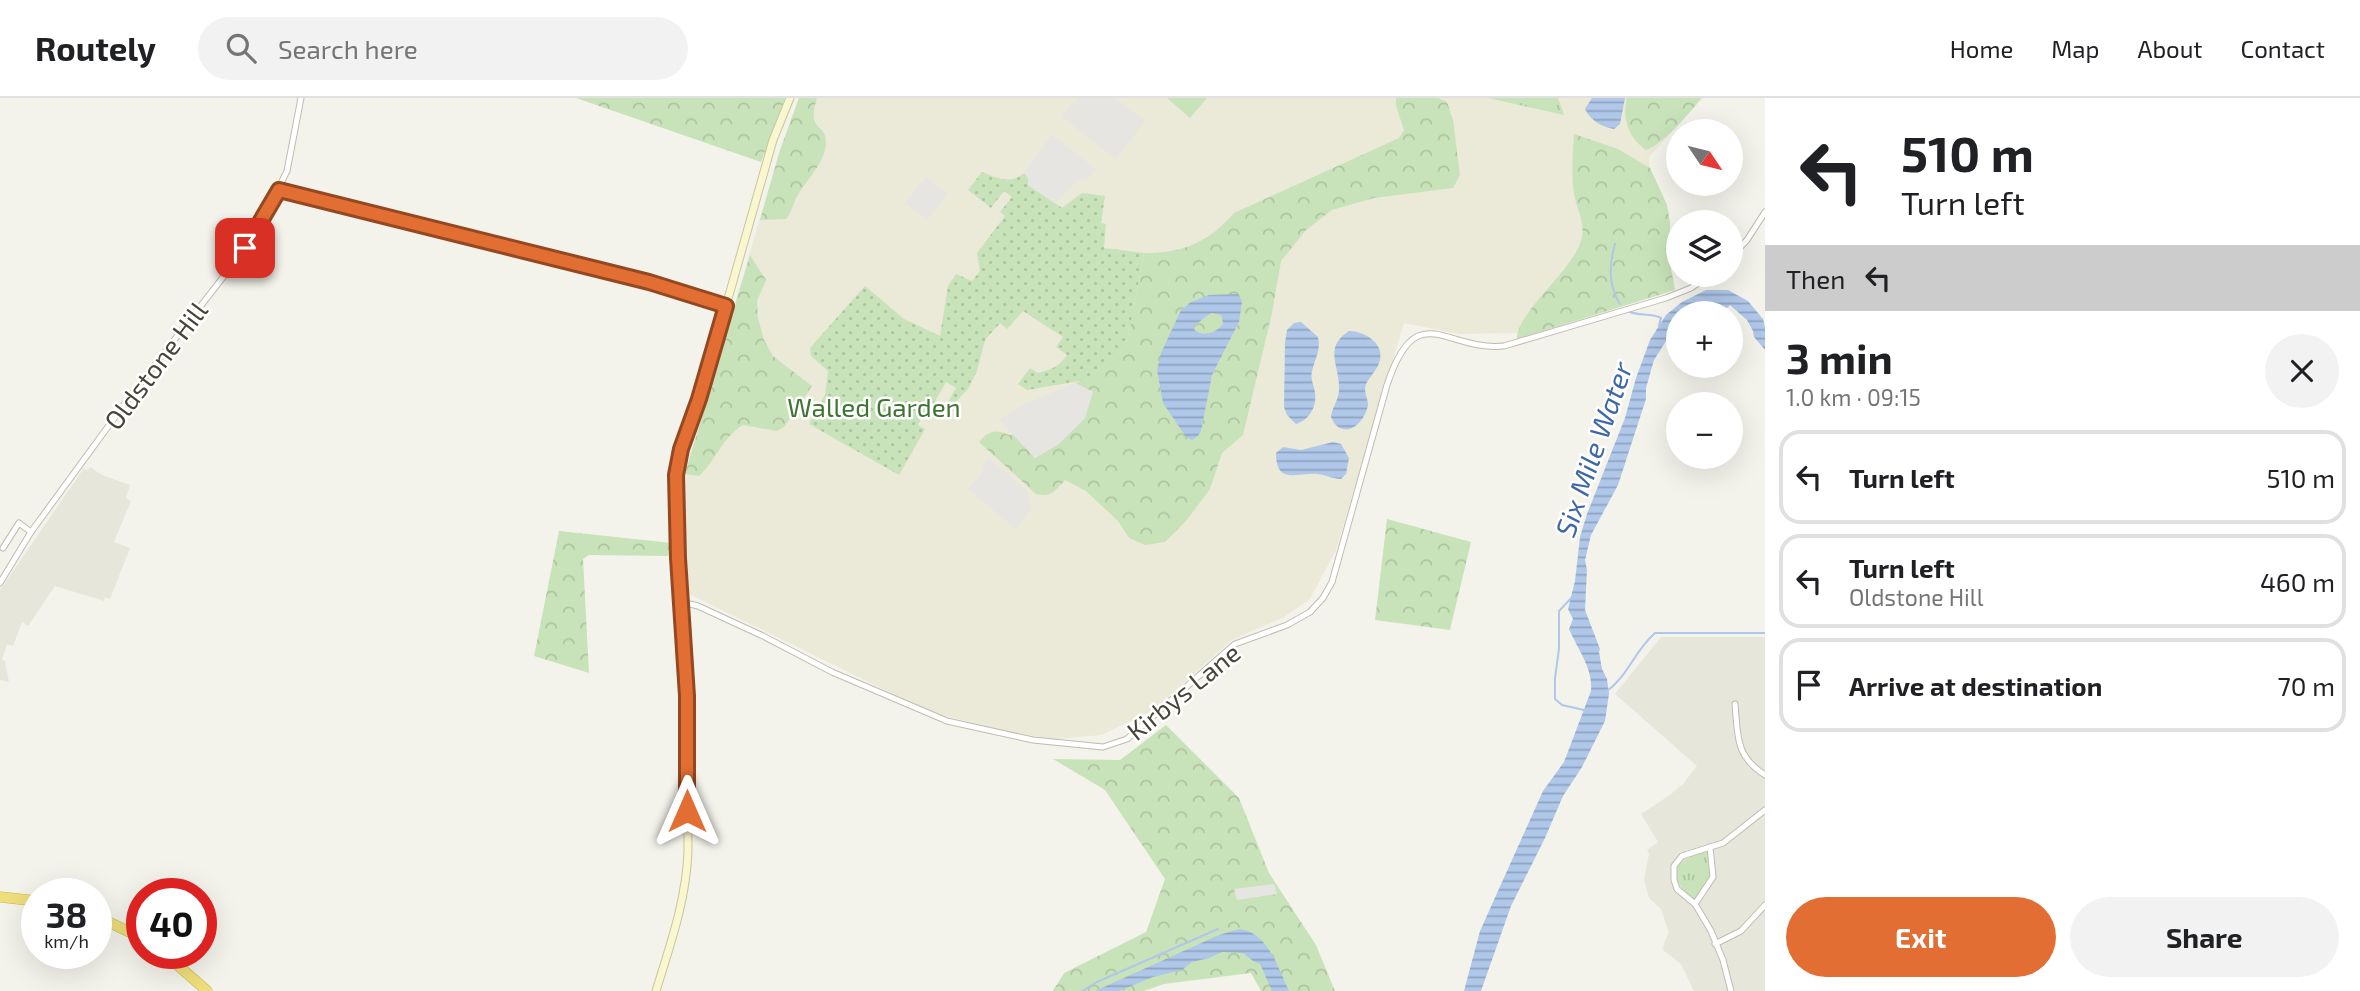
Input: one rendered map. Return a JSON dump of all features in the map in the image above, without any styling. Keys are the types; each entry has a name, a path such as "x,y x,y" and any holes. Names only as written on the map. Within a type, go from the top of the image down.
{"highway":[{"path":"0,897 21,899"},
{"path":"182,969 206,991"}],"street":[{"name":"Oldstone Hill","path":"1,581 31,532 126,402 245,248 287,171 301,98"},
{"path":"656,991 680,910 687,874 687,696 676,475 681,449 699,399 774,139 790,98"},
{"path":"279,190 649,282 726,306"},
{"path":"1743,244 1765,212"},
{"name":"Kirbys Lane","path":"682,602 698,606 832,672 947,721 1033,740 1103,747 1114,745 1127,739 1236,644 1299,620 1323,598 1332,582 1387,385 1395,362 1409,342 1430,334 1484,345 1504,346 1666,298 1692,287"},
{"path":"3,548 19,523 31,532"},
{"path":"1735,704 1741,750 1748,762 1765,775"},
{"path":"1731,991 1723,960 1711,931 1695,904 1677,889 1674,866 1682,856 1723,843 1765,810"},
{"path":"1695,904 1713,877 1710,847"},
{"path":"1715,944 1741,931 1765,905"}],"shaded area":[{"path":"799,98 1703,98 1684,119 1666,119 1666,138 1649,157 1650,168 1667,205 1666,287 1674,287 1675,290 1517,339 1517,333 1459,334 1404,323 1336,550 1310,599 1284,617 1232,640 1152,711 1101,735 1056,739 932,713 689,594 683,479 780,150"},
{"path":"1077,98 1115,98 1145,121 1116,159 1062,117"},
{"path":"1052,135 1096,169 1086,181 1080,178 1056,202 1028,185 1028,178 1024,173"},
{"path":"926,177 948,194 927,220 905,203"},
{"path":"1075,383 1093,392 1085,418 1059,444 1035,458 999,420 1020,406"},
{"path":"989,458 1027,491 1032,508 1016,529 968,489 982,473"},
{"path":"90,467 102,475 130,485 126,498 131,501 114,542 130,548 110,599 105,597 104,601 55,586 28,626 22,622 13,646 7,644 2,660 5,661 9,682 0,680 0,590 84,468 87,470"},
{"path":"1661,637 1765,637 1765,991 1694,991 1681,964 1663,950 1669,933 1661,909 1649,898 1644,880 1649,854 1647,850 1658,842 1641,814 1683,784 1697,766 1615,694"},
{"path":"1274,884 1277,894 1237,900 1234,889"}],"green space":[{"path":"576,98 785,98 761,162"},
{"path":"799,98 817,98 814,117 825,136 823,156 786,219 760,220 780,150"},
{"path":"1167,98 1207,98 1190,118"},
{"path":"1396,98 1438,98 1447,102 1453,120 1460,175 1453,188 1374,198 1332,210 1306,230 1281,261 1272,313 1243,435 1222,453 1210,489 1186,521 1165,542 1145,545 1129,538 1118,521 1086,491 1065,480 1049,494 1036,494 979,442 993,432 1013,434 1035,458 1093,392 1075,383 1085,380 1126,348 1144,253 1171,251 1194,244 1214,232 1234,213 1399,138 1404,130","holes":["1238,294 1239,322 1212,375 1207,396 1182,431 1161,353 1224,295"]},
{"path":"1488,98 1558,98 1564,115"},
{"path":"1627,98 1701,98 1683,119 1666,119 1666,137 1646,150 1631,133 1625,113"},
{"path":"1574,134 1618,149 1650,168 1667,205 1666,287 1674,287 1675,290 1517,339 1519,328 1526,316 1567,266 1581,241 1582,222 1574,194"},
{"name":"Walled Garden","path":"982,172 1009,180 1024,173 1028,178 1028,185 1062,208 1082,193 1105,196 1101,223 1106,224 1104,248 1144,253 1126,348 1085,380 1027,390 1018,384 1030,368 1038,373 1047,370 1058,365 1067,355 1056,347 1063,337 1023,311 1007,329 1000,323 985,340 977,371 968,389 947,411 944,409 956,388 946,382 930,410 927,409 918,425 925,429 899,475 809,424 825,395 828,371 811,356 810,348 865,286 904,319 940,336 948,286 956,274 972,281 980,271 977,253 1005,216 1000,212 1012,197 1004,191 991,208 968,190"},
{"path":"750,255 766,280 757,301 764,340 773,356 812,386 784,427 777,431 743,425 730,436 699,476 685,474"},
{"path":"1211,313 1221,315 1223,324 1213,332 1197,332 1194,326"},
{"path":"1387,519 1471,542 1450,630 1375,620"},
{"path":"559,531 672,543 668,556 589,555 583,559 589,673 534,656"},
{"path":"1166,725 1239,798 1269,873 1316,945 1335,991 1261,991 1251,973 1164,984 1144,991 1053,991 1064,973 1146,932 1165,879 1105,790 1053,759 1120,760"},
{"path":"1708,849 1712,877 1695,901 1679,883 1676,869 1687,859"}],"water":[{"path":"1592,98 1625,98 1620,124 1614,129 1594,120 1585,109"},
{"path":"1706,290 1728,290 1748,301 1763,319 1765,350 1743,316 1743,301 1684,301"},
{"path":"1238,294 1242,301 1239,322 1212,375 1201,431 1192,440 1186,437 1163,403 1157,370 1161,353 1181,310 1191,302 1209,295","holes":["1211,313 1221,315 1223,324 1213,332 1205,334 1194,329 1194,326"]},
{"path":"1666,315 1666,341 1654,360 1646,388 1646,399 1618,485 1591,535 1585,560 1585,610 1600,649 1609,694 1605,721 1582,767 1563,796 1511,906 1481,991 1464,991 1480,931 1543,791 1564,762 1591,691 1590,675 1569,629 1573,619 1568,609 1575,581 1580,537 1625,418 1650,340"},
{"path":"1301,322 1318,337 1319,346 1312,374 1315,403 1308,416 1296,424 1287,415 1284,407 1285,343 1287,330 1294,323"},
{"path":"1349,331 1372,339 1380,354 1379,363 1365,387 1368,405 1365,414 1356,426 1343,429 1334,423 1331,417 1339,391 1334,351 1341,337"},
{"path":"1333,442 1341,444 1349,458 1346,474 1341,479 1318,474 1289,475 1280,470 1276,453 1283,447 1301,450"},
{"path":"1239,929 1258,937 1265,944 1289,991 1272,991 1260,964 1243,953 1222,952 1192,962 1182,970 1153,977 1119,991 1095,991 1219,935"}],"waterway":[{"path":"1615,244 1611,275 1613,290 1620,304"},
{"path":"1628,311 1661,318 1659,326"},
{"path":"1575,594 1559,611 1555,699 1562,705 1584,710"},
{"path":"1607,691 1621,678 1655,633 1765,633"},
{"path":"1082,991 1218,929"}],"route":[{"path":"245,248 279,190 649,282 726,306 699,399 681,449 676,475 675,498 687,696 687,811"}],"water label":[{"name":"Six Mile Water","path":"1593,449"}]}
